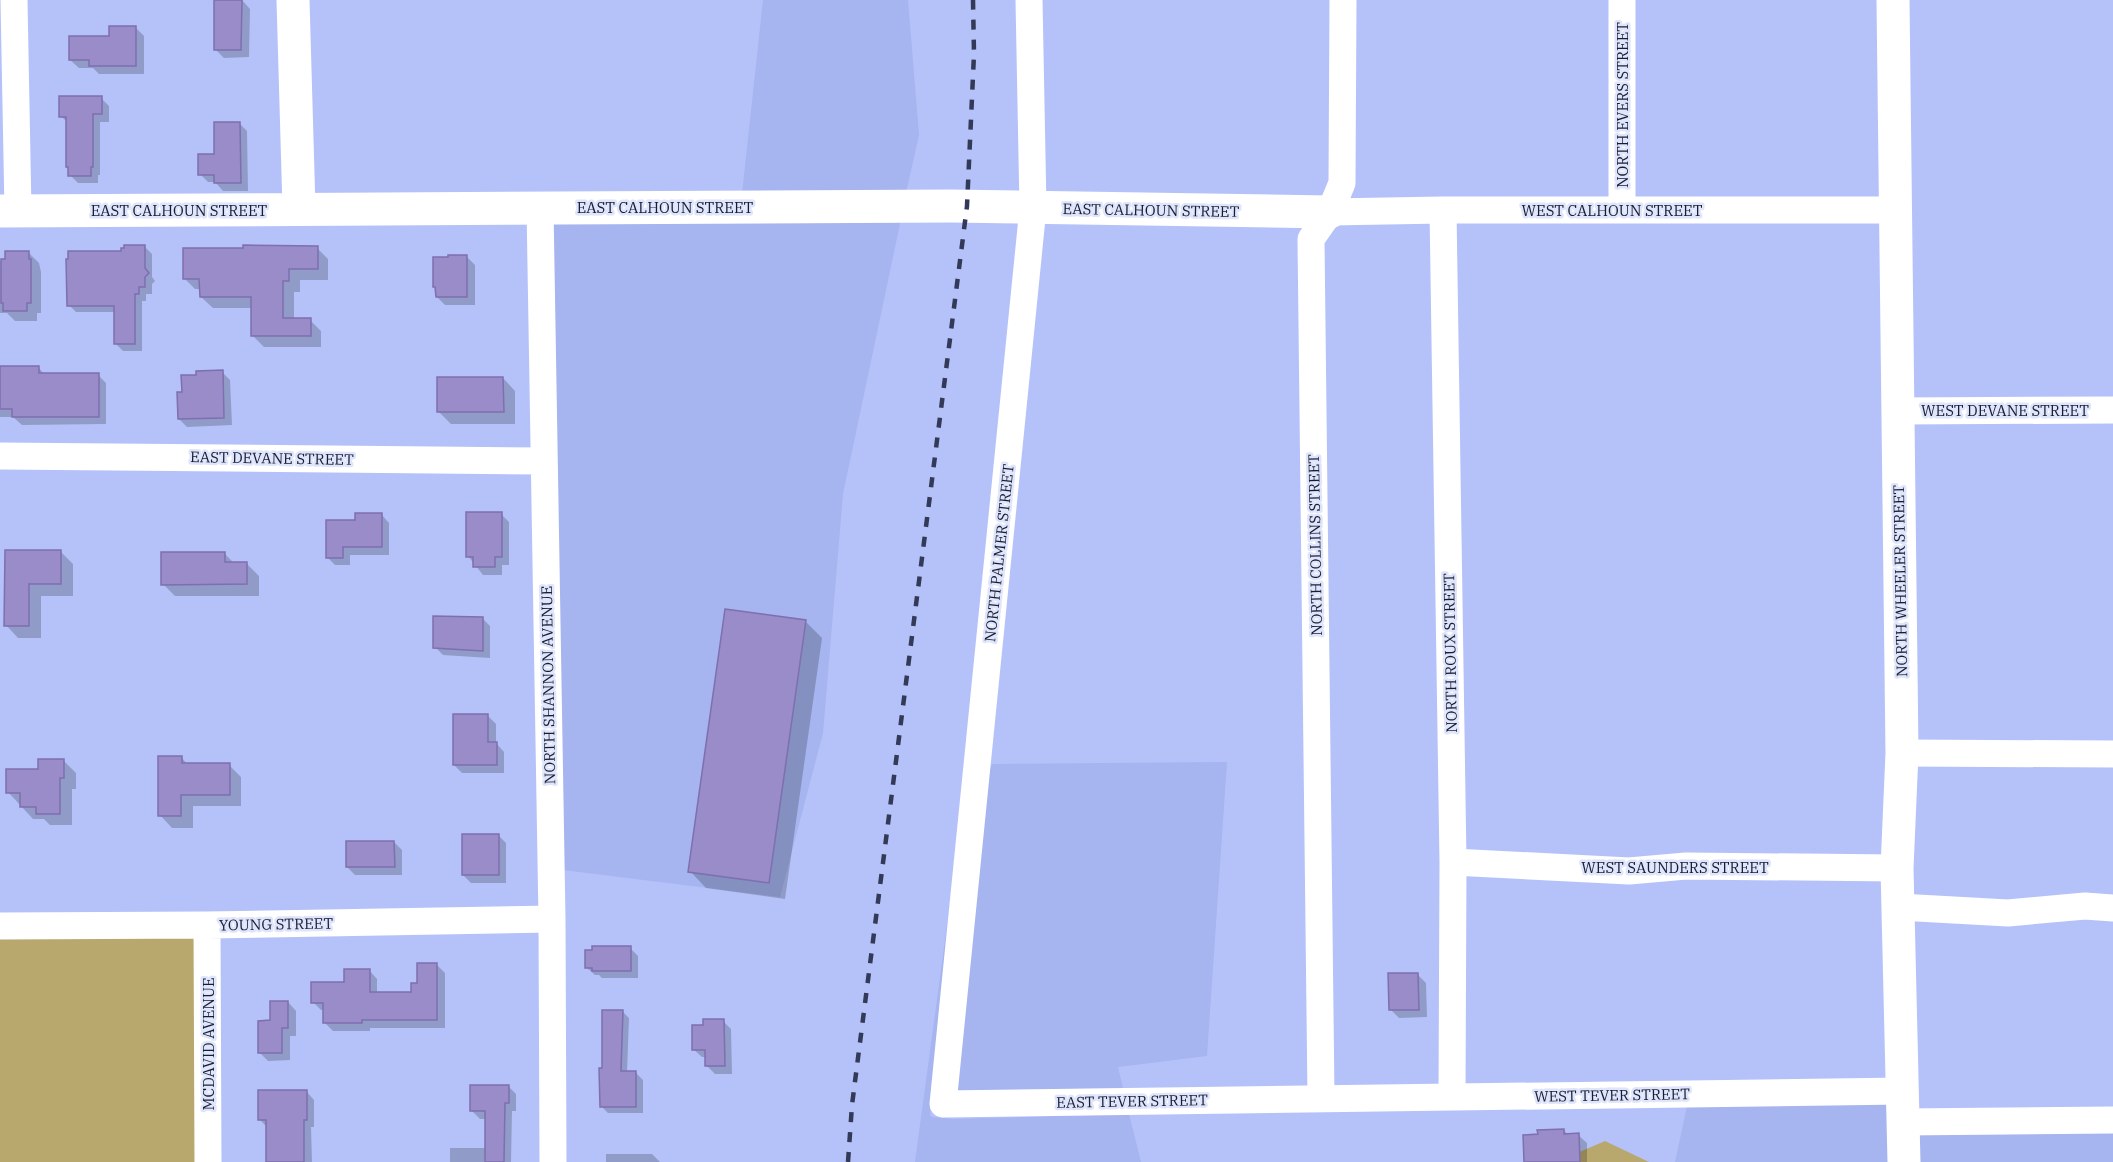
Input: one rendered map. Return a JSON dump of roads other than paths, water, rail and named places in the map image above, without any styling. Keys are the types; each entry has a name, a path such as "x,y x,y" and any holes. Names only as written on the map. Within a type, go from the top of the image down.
{"street":[{"path":"9,211 14,0"},
{"path":"293,0 299,209"},
{"name":"NORTH PALMER STREET","path":"943,1104 1033,208 1029,0"},
{"name":"NORTH COLLINS STREET","path":"1321,1098 1311,239 1330,212 1342,183 1343,0"},
{"name":"NORTH EVERS STREET","path":"1622,0 1622,210"},
{"name":"NORTH WHEELER STREET","path":"1893,0 1902,753 1897,868 1904,1162"},
{"name":"EAST CALHOUN STREET","path":"9,211 951,206 1330,212"},
{"name":"NORTH SHANNON AVENUE","path":"540,207 552,919 553,1162"},
{"name":"NORTH ROUX STREET","path":"1443,210 1453,862 1452,1097"},
{"name":"WEST CALHOUN STREET","path":"1330,212 1894,210"},
{"name":"WEST DEVANE STREET","path":"1897,411 2113,410"},
{"name":"EAST DEVANE STREET","path":"0,456 544,461"},
{"path":"1902,753 2113,754"},
{"name":"WEST SAUNDERS STREET","path":"1453,862 1629,871 1686,866 1897,868"},
{"path":"1899,907 2008,913 2085,906 2113,908"},
{"name":"YOUNG STREET","path":"0,926 552,919"},
{"name":"MCDAVID AVENUE","path":"207,925 208,1162"},
{"name":"WEST TEVER STREET","path":"1321,1098 1452,1097 1903,1107 2113,1120"},
{"name":"EAST TEVER STREET","path":"943,1104 1321,1098"}],"railway":[{"path":"848,1162 852,1105 967,206 974,54 973,0"}]}
